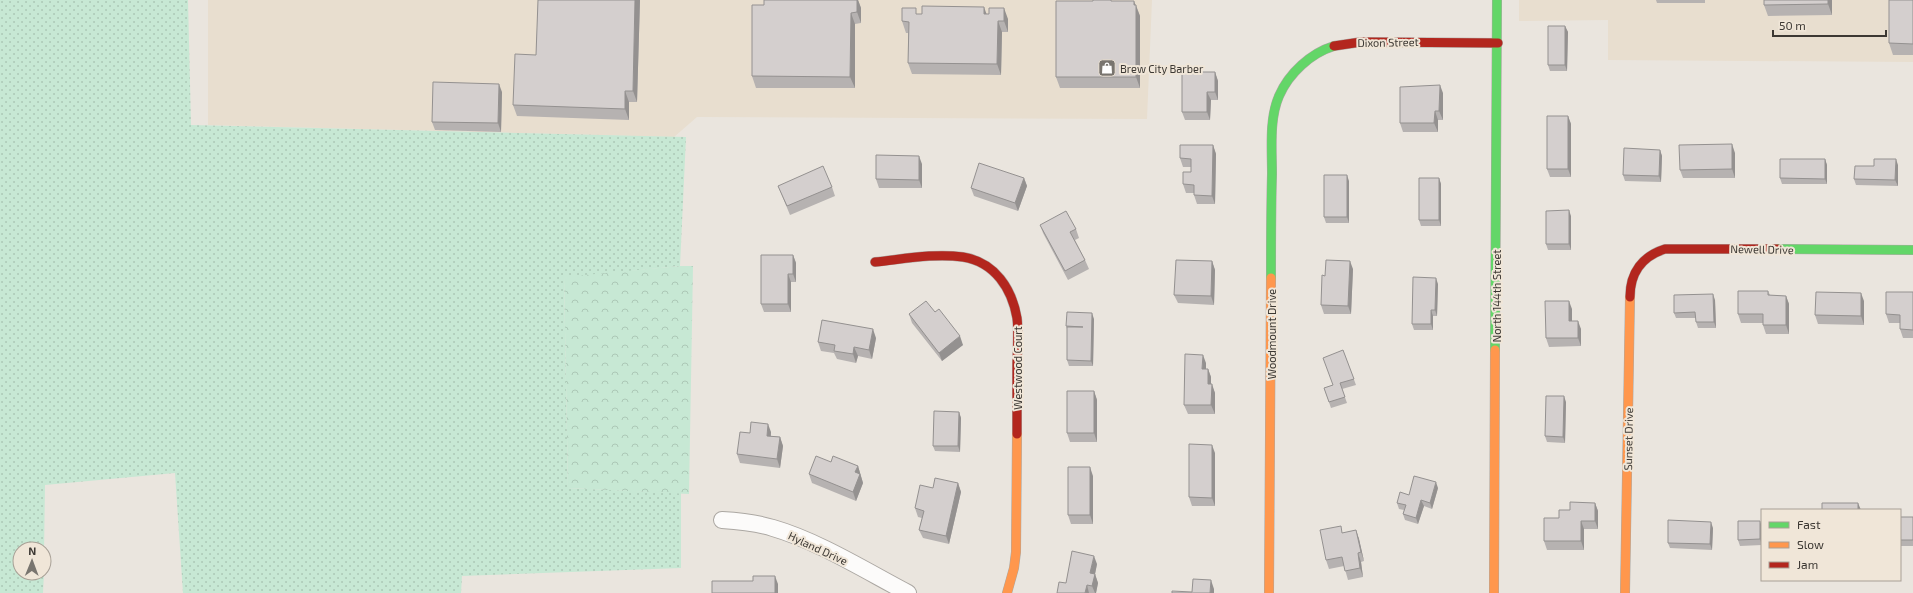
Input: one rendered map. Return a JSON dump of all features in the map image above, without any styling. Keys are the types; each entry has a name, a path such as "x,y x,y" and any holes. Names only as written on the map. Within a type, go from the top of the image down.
{"street":[{"name":"North 144th Street","path":"1494,593 1498,43 1497,0"},
{"name":"Dixon Street","path":"1290,78 1306,62 1324,50 1346,44 1360,42 1498,43"},
{"name":"Woodmount Drive","path":"1269,593 1272,130 1278,97 1290,78"},
{"name":"Newell Drive","path":"1631,284 1634,272 1640,262 1648,256 1665,249 1913,250"},
{"name":"Westwood Court","path":"875,262 938,256 966,257 976,260 999,274 1014,301 1017,319 1016,552 1014,568 1007,593"},
{"name":"Sunset Drive","path":"1625,593 1631,284"},
{"name":"Hyland Drive","path":"722,520 744,521 773,528 794,536 908,593"}],"shaded area":[{"path":"208,0 1152,0 1147,119 697,117 674,137 208,125"},
{"path":"1519,0 1913,0 1913,62 1608,60 1608,20 1519,21"}],"green space":[{"path":"0,0 188,0 191,125 686,137 680,266 564,278 568,488 681,493 681,568 462,576 461,593 183,593 175,473 45,485 44,541 12,541 12,581 44,581 43,593 0,593"},
{"path":"693,266 689,494 568,488 564,277"}],"building":[{"path":"538,0 635,0 633,91 625,91 625,109 513,105 515,54 536,55"},
{"path":"764,0 857,0 857,12 851,13 850,77 752,76 752,5 764,5"},
{"path":"1764,0 1828,0 1828,4 1764,5"},
{"path":"1889,0 1913,0 1913,44 1889,43"},
{"path":"1056,1 1134,1 1134,5 1136,5 1136,77 1056,77"},
{"path":"922,6 984,7 984,14 989,14 989,8 1004,8 1004,21 998,21 997,64 908,63 909,22 902,21 902,8 916,8 916,14 922,14"},
{"path":"1548,26 1565,26 1565,65 1548,65"},
{"path":"1182,72 1215,72 1215,92 1207,92 1207,112 1182,112"},
{"path":"433,82 499,84 498,123 432,122"},
{"path":"1440,85 1439,111 1435,111 1434,123 1400,123 1400,87"},
{"path":"1547,116 1568,116 1568,169 1547,169"},
{"path":"1732,144 1732,169 1680,170 1679,145"},
{"path":"1180,145 1213,145 1212,196 1194,195 1194,185 1183,184 1183,172 1191,172 1191,159 1180,158"},
{"path":"1624,148 1660,150 1659,176 1623,175"},
{"path":"876,155 919,156 919,180 876,179"},
{"path":"1780,159 1825,159 1825,179 1780,178"},
{"path":"1874,159 1896,159 1895,180 1854,179 1855,166 1874,166"},
{"path":"979,163 1024,178 1015,203 971,188"},
{"path":"823,166 832,187 787,206 778,186"},
{"path":"1324,175 1347,175 1347,217 1324,217"},
{"path":"1419,178 1439,178 1439,220 1419,220"},
{"path":"1569,210 1569,244 1546,244 1546,211"},
{"path":"1066,211 1076,229 1070,232 1085,260 1065,271 1040,225"},
{"path":"761,255 793,255 793,274 788,274 788,304 761,304"},
{"path":"1176,260 1212,261 1211,296 1174,295"},
{"path":"1326,260 1350,261 1348,306 1321,305 1322,275 1325,276"},
{"path":"1413,277 1436,278 1435,310 1431,310 1431,324 1412,324"},
{"path":"1738,291 1768,291 1768,295 1786,296 1786,325 1763,325 1763,314 1738,314"},
{"path":"1816,292 1861,293 1861,316 1815,315"},
{"path":"1886,292 1913,292 1913,330 1900,329 1900,315 1886,314"},
{"path":"1713,294 1714,322 1696,322 1695,312 1674,313 1674,295"},
{"path":"926,301 935,312 939,309 960,336 939,353 909,314"},
{"path":"1545,301 1569,301 1569,321 1578,321 1578,338 1546,338"},
{"path":"1067,312 1092,313 1091,361 1067,360 1067,327 1083,327 1066,326"},
{"path":"822,320 873,329 869,350 854,347 853,354 834,351 835,345 818,342"},
{"path":"1343,350 1354,379 1340,383 1345,397 1329,402 1324,388 1333,385 1323,358"},
{"path":"1185,354 1203,355 1202,369 1208,369 1208,384 1212,384 1211,405 1184,405"},
{"path":"1067,391 1094,391 1094,433 1067,433"},
{"path":"1546,396 1564,396 1563,437 1545,436"},
{"path":"934,411 959,412 958,446 933,446"},
{"path":"751,422 768,424 767,436 780,437 777,459 737,454 740,432 750,433"},
{"path":"1189,444 1212,445 1212,498 1189,497"},
{"path":"816,456 831,462 833,456 858,466 855,472 860,474 853,492 809,474"},
{"path":"1068,467 1090,467 1090,515 1068,515"},
{"path":"1414,476 1436,482 1430,503 1421,500 1416,518 1403,514 1406,505 1397,503 1400,492 1409,495"},
{"path":"935,478 958,483 946,536 919,530 924,511 915,508 920,485 933,488"},
{"path":"1570,502 1595,503 1595,521 1581,521 1581,541 1544,541 1544,518 1559,518 1559,510 1570,510"},
{"path":"1822,503 1858,503 1858,509 1822,509"},
{"path":"1901,517 1913,517 1913,540 1901,540"},
{"path":"1668,520 1711,522 1710,544 1668,543"},
{"path":"1738,521 1760,521 1760,539 1738,540"},
{"path":"1341,526 1342,533 1356,530 1361,552 1358,553 1360,568 1345,571 1342,557 1326,560 1320,530"},
{"path":"1072,551 1094,556 1090,573 1095,574 1092,586 1087,585 1085,593 1057,593 1059,582 1066,583"},
{"path":"753,576 775,576 775,593 712,593 712,581 753,581"},
{"path":"1193,579 1211,580 1210,593 1172,593 1172,591 1192,592"}],"traffic: fast":[{"path":"1495,350 1497,0"},
{"path":"1271,278 1272,124 1276,105 1283,88 1295,72 1309,59 1325,49 1334,46"},
{"path":"1778,249 1913,250"}],"traffic: slow":[{"path":"1269,593 1271,278"},
{"path":"1625,593 1630,297"},
{"path":"1494,593 1495,350"},
{"path":"1007,593 1014,568 1016,552 1017,434"}],"traffic: jam":[{"path":"1334,46 1361,42 1498,43"},
{"path":"1630,297 1632,280 1639,266 1650,256 1665,249 1778,249"},
{"path":"875,262 930,256 963,257 984,265 1000,278 1011,297 1017,318 1017,434"}],"place":[{"name":"Brew City Barber","path":"1107,68"}]}
